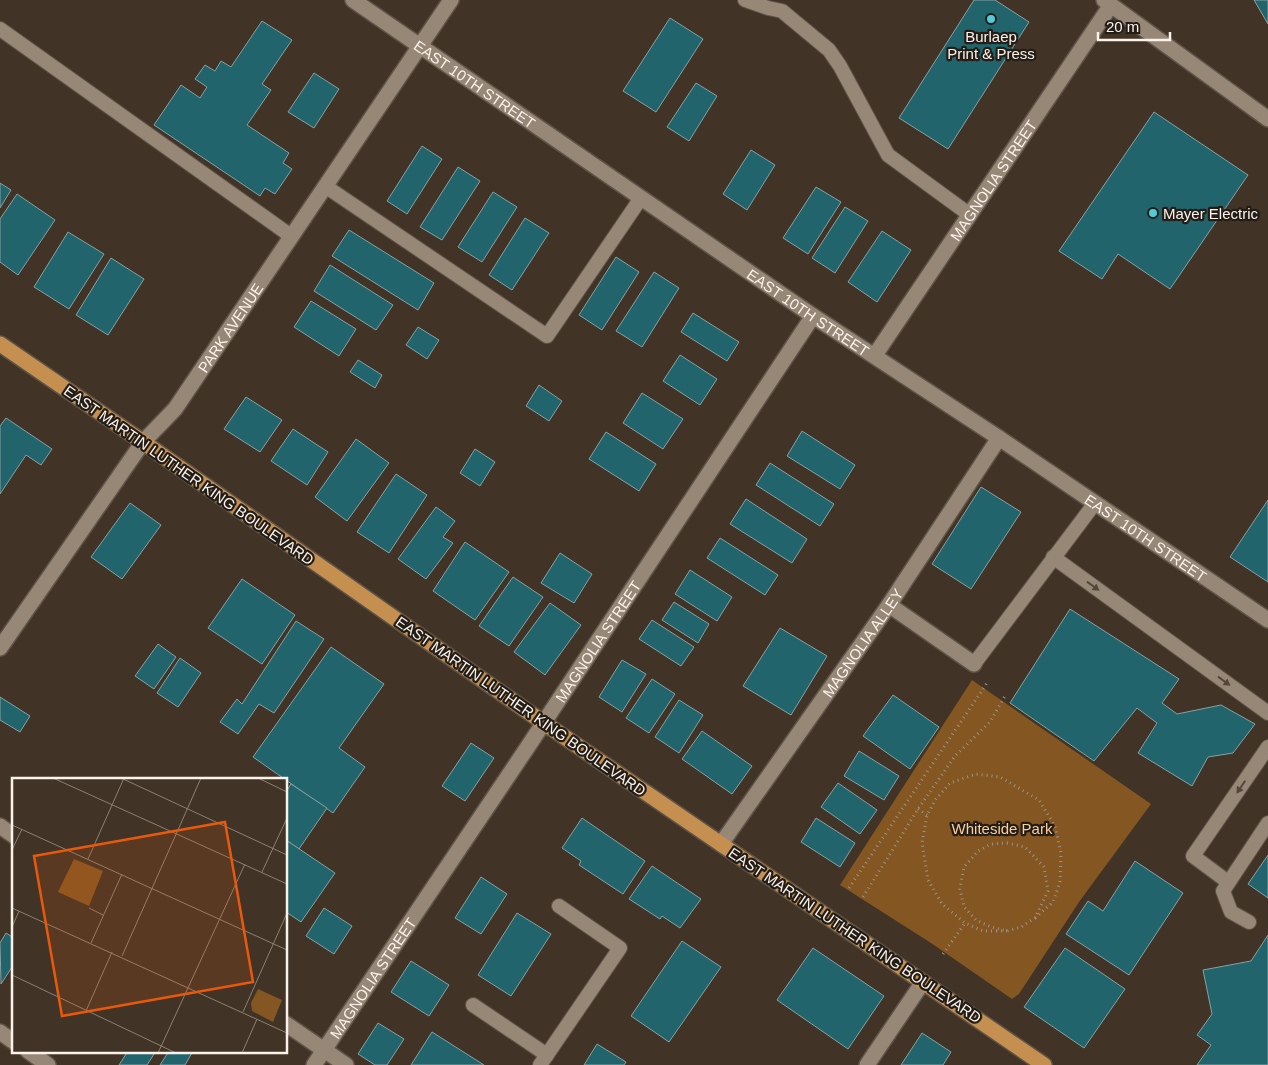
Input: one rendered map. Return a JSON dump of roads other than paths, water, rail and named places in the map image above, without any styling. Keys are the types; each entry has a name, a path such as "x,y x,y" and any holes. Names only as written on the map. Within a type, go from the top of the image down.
{"main road":[{"name":"EAST MARTIN LUTHER KING BOULEVARD","path":"0,344 544,723 1044,1065"}],"street":[{"name":"EAST 10TH STREET","path":"353,0 813,316 875,355 1268,620"},
{"name":"PARK AVENUE","path":"0,648 143,442 175,409 451,0"},
{"name":"MAGNOLIA STREET","path":"875,355 970,215 1108,2"},
{"path":"1108,2 1268,119"},
{"name":"MAGNOLIA STREET","path":"314,1065 544,723 813,316"},
{"name":"MAGNOLIA ALLEY","path":"721,844 889,606 999,438"},
{"path":"889,606 974,664"},
{"path":"0,826 12,835"},
{"path":"866,1065 923,982"},
{"path":"288,1025 346,1065"},
{"path":"0,1032 12,1041"},
{"path":"29,1052 48,1065"}],"lane":[{"path":"745,0 768,8 782,10 829,50 840,66 888,155 970,215"},
{"path":"0,30 291,236"},
{"path":"325,186 547,336 641,198"},
{"path":"974,664 1095,502"},
{"path":"1053,557 1268,713"},
{"path":"1228,882 1194,856 1268,747"},
{"path":"1249,922 1231,912 1223,891 1268,823"},
{"path":"473,1005 543,1060 620,948 559,906"}],"place":[{"name":"Burlaep Print & Press","path":"991,19"},
{"name":"Mayer Electric","path":"1153,213"}],"park label":[{"name":"Whiteside Park","path":"1002,828"}]}
